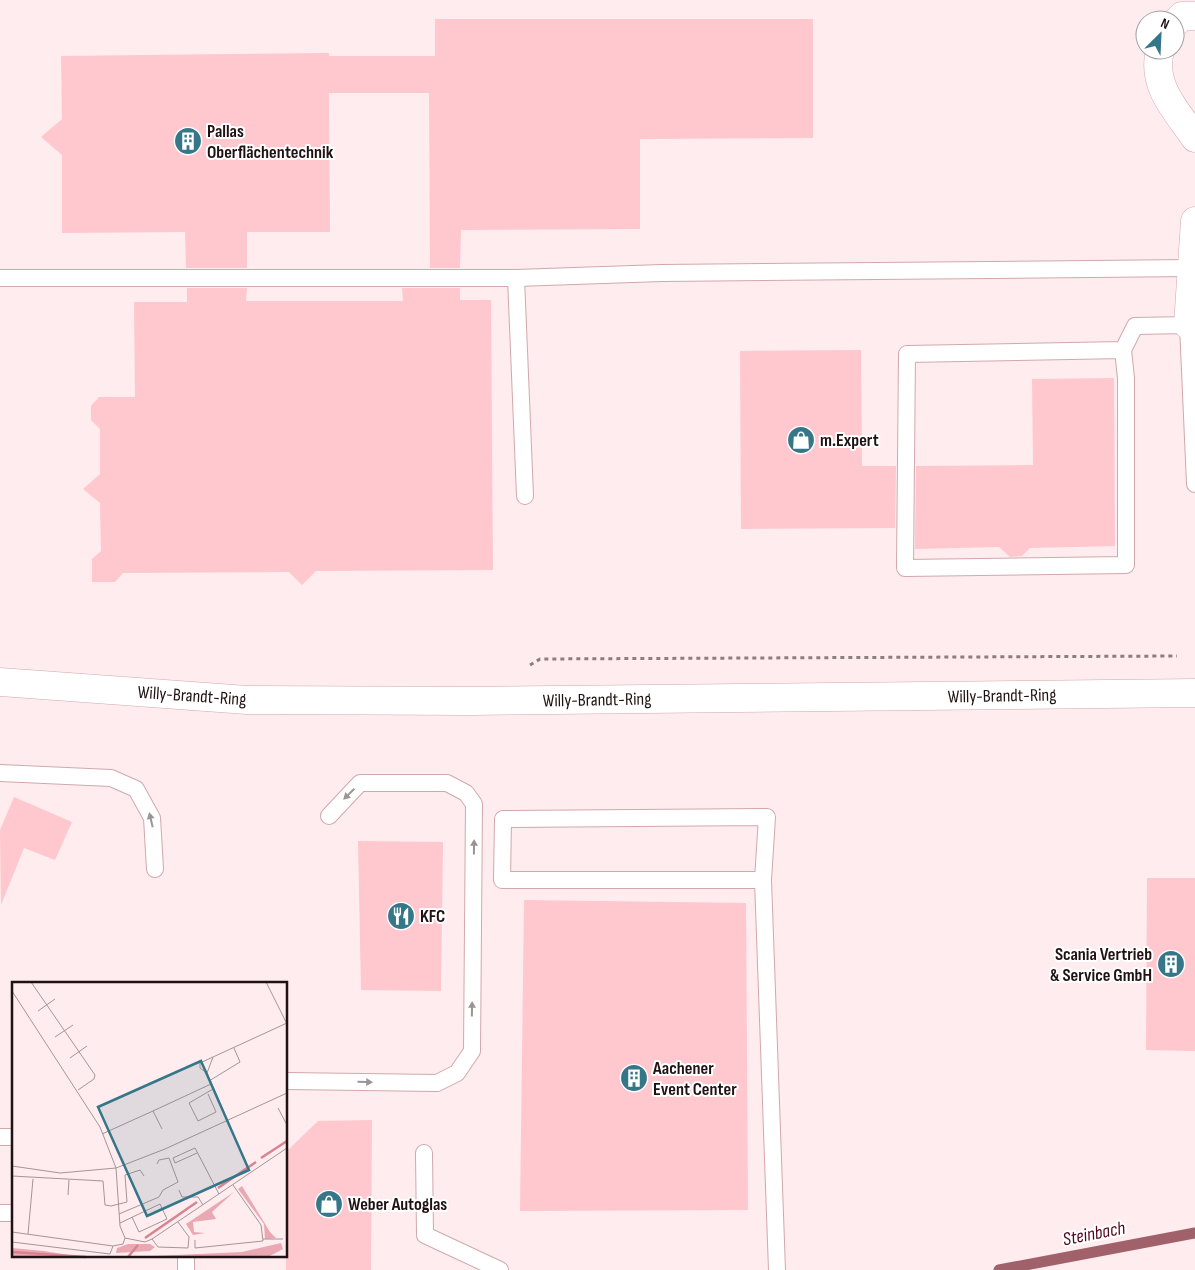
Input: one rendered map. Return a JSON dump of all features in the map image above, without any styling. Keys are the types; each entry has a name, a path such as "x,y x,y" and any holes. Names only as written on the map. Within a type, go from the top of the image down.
{"street":[{"path":"1158,60 1163,92 1195,138"},
{"path":"1188,325 1195,222"},
{"name":"Willy-Brandt-Ring","path":"0,682 247,700 491,701 1195,693"}],"lane":[{"path":"0,278 516,278 662,274 1192,268"},
{"path":"516,278 524,496"},
{"path":"1123,350 907,354 905,568 1126,565 1126,378 1123,350 1135,326 1188,325 1195,484"},
{"path":"0,773 111,778 136,789 152,818 155,869"},
{"path":"288,1081 438,1083 457,1073 472,1051 474,804 466,792 447,783 360,783 330,816"},
{"path":"763,880 502,880 503,819 767,816 763,880 774,1257 777,1270"},
{"path":"424,1153 425,1235 500,1270"}],"building":[{"path":"435,19 813,19 813,138 640,139 640,229 461,230 460,268 430,268 429,93 329,93 330,232 247,232 247,268 186,268 185,232 62,233 62,155 41,137 62,119 61,56 329,53 329,56 435,56"},
{"path":"187,288 247,288 246,301 403,301 402,288 460,288 460,300 491,300 493,570 316,571 302,585 289,572 123,573 115,582 92,582 92,559 101,551 100,503 83,489 100,474 100,429 91,420 91,406 99,397 135,397 134,302 187,302"},
{"name":"m.Expert","path":"861,350 862,466 896,466 895,528 741,529 740,351"},
{"path":"1114,378 1115,546 1030,548 1022,556 1010,557 999,547 915,549 916,466 1033,465 1032,379"},
{"path":"14,797 72,822 55,860 24,848 1,905 0,830"},
{"name":"KFC","path":"358,841 443,842 441,991 361,990"},
{"name":"Scania Vertrieb & Service GmbH","path":"1147,878 1195,878 1195,1051 1146,1050"},
{"name":"Aachener Event Center","path":"524,900 746,903 748,1210 520,1211"},
{"name":"Weber Autoglas","path":"372,1120 371,1270 286,1270 286,1258 288,1258 288,1150 318,1121"}],"waterway":[{"name":"Steinbach","path":"999,1270 1195,1233"}],"place":[{"name":"Pallas Oberflächentechnik","path":"188,141"},
{"name":"m.Expert","path":"801,440"},
{"name":"KFC","path":"401,916"},
{"name":"Scania Vertrieb & Service GmbH","path":"1171,964"},
{"name":"Aachener Event Center","path":"634,1078"},
{"name":"Weber Autoglas","path":"329,1204"}]}
